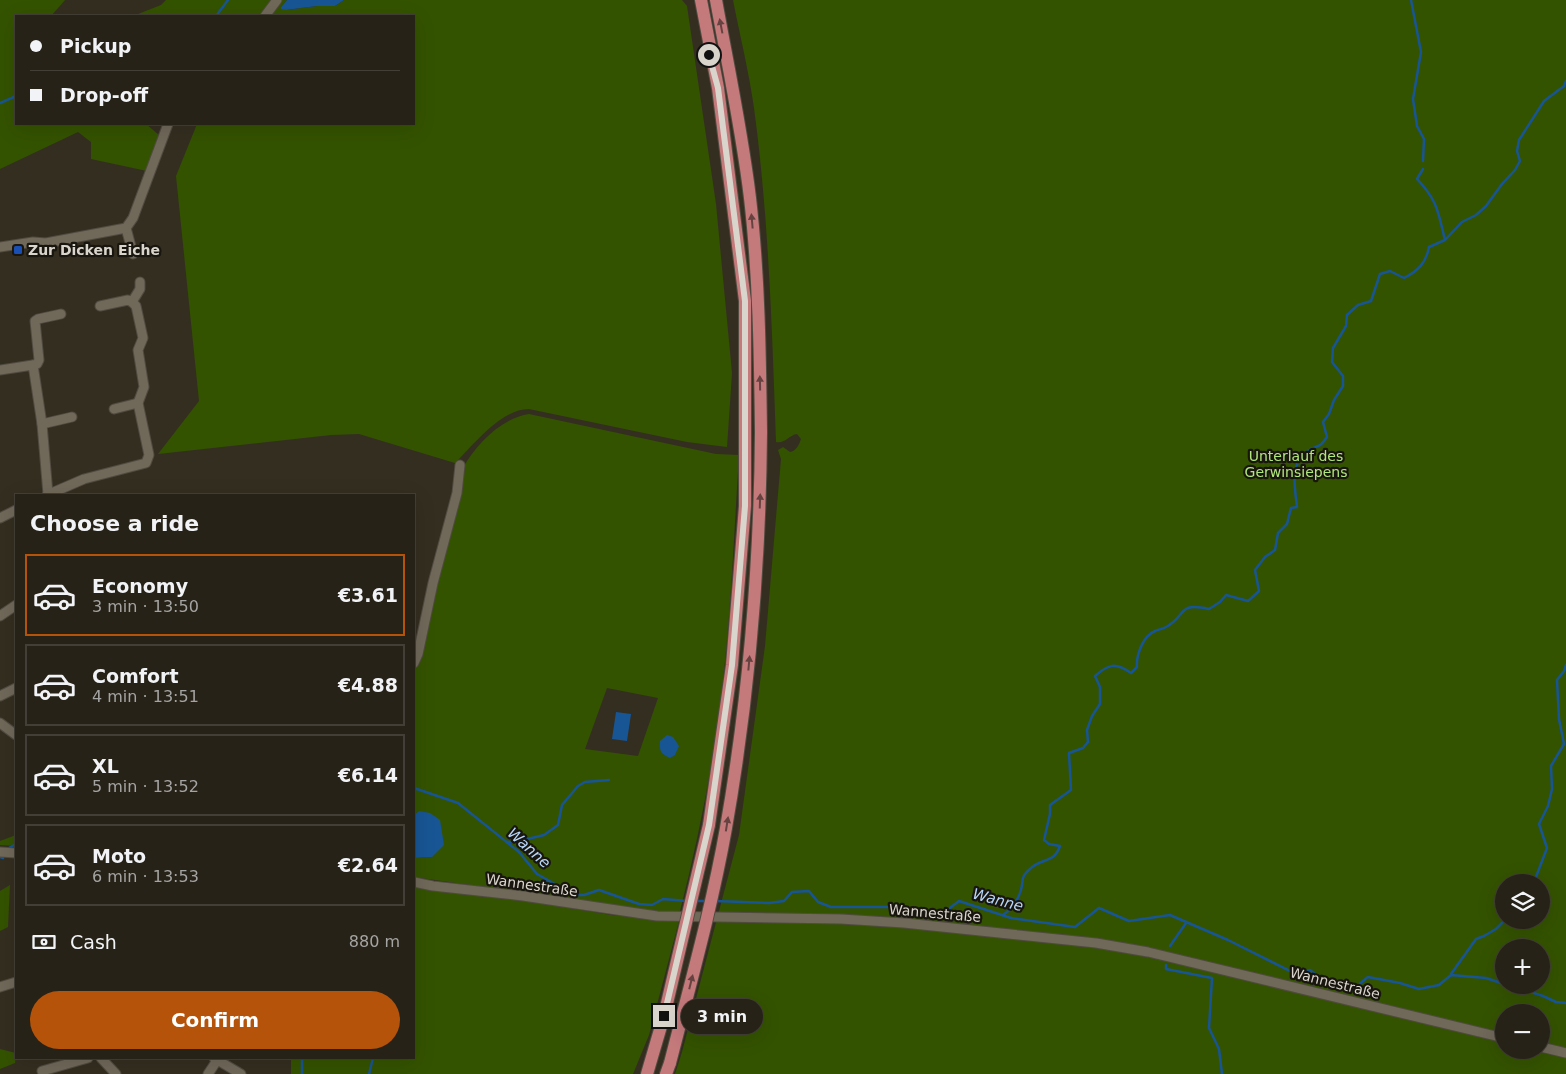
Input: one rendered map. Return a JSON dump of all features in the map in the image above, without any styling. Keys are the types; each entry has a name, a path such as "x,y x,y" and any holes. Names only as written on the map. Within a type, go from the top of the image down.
{"highway":[{"path":"692,0 718,88"},
{"path":"646,1074 652,1058 693,896 709,825 732,665 745,506 745,301 718,88 701,0"},
{"path":"668,1069 712,899 728,817 749,666 760,500 762,432 759,298 750,197 716,0"}],"street":[{"path":"266,15 277,0"},
{"path":"0,247 33,242 46,243 126,228 133,218 168,125"},
{"path":"126,228 133,254"},
{"path":"132,302 140,289 140,282"},
{"path":"50,494 84,479 146,463 149,455 138,403 144,388 138,350 143,340 136,306 128,300 100,306"},
{"path":"0,370 37,364 39,360 35,321 61,314"},
{"path":"33,365 42,424 48,494"},
{"path":"114,409 138,403"},
{"path":"42,424 72,418"},
{"path":"415,661 457,493 460,465"},
{"path":"0,518 15,510"},
{"path":"0,616 15,606"},
{"path":"0,696 15,688"},
{"path":"0,723 15,734"},
{"path":"0,852 14,853"},
{"name":"Wannestraße","path":"415,882 657,916 841,919 925,925 1096,943 1148,952 1495,1036"},
{"path":"0,987 15,982"},
{"path":"1550,1049 1566,1053"},
{"path":"42,1071 84,1059"},
{"path":"102,1059 116,1074"},
{"path":"208,1074 216,1059"},
{"path":"218,1059 241,1074"}],"green space":[{"path":"0,0 65,0 52,15 15,15 15,125 147,125 159,135 147,171 91,159 91,142 78,132 0,169"},
{"path":"166,0 287,0 281,7 286,10 335,6 344,0 682,0 687,6 716,204 732,373 727,447 687,442 529,409 508,415 498,421 455,463 359,434 331,435 158,454 199,401 176,176 197,125 415,125 415,15 136,15 161,5"},
{"name":"Unterlauf des Gerwinsiepens","path":"733,0 1566,0 1566,1074 675,1074 739,835 765,646 781,459 778,450 783,447 790,452 797,447 801,439 797,434 782,442 776,442 769,275 763,191 747,68"},
{"path":"529,414 716,454 739,455 728,631 722,690 704,803 679,915 415,877 415,858 432,857 419,811 415,814 415,666 421,654 463,468 482,441 509,421","holes":["607,688 658,698 638,756 585,749"]},
{"path":"15,835 15,846 0,845 0,841"},
{"path":"415,884 611,915 679,921 649,1035 633,1074 291,1074 291,1059 415,1059"},
{"path":"10,885 8,927 0,931 0,891"},
{"path":"0,1049 15,1053 15,1063 0,1069"}],"water":[{"path":"287,0 344,0 335,6 281,9"},
{"path":"616,712 631,714 627,741 612,739"},
{"path":"667,735 673,737 679,746 675,755 670,758 661,752 660,747 660,741"},
{"path":"419,811 430,813 440,820 444,845 432,857 415,858 415,814"}],"waterway":[{"path":"217,15 228,0"},
{"path":"1411,0 1421,52 1413,99 1417,126 1424,139 1423,161"},
{"path":"1003,915 1016,901 1025,874 1038,863 1054,856 1060,846 1049,844 1044,840 1050,814 1050,805 1071,790 1069,753 1083,748 1088,742 1087,730 1092,716 1100,704 1100,687 1095,676 1112,666 1121,667 1131,673 1137,667 1139,652 1147,637 1151,633 1165,628 1187,608 1199,607 1209,609 1220,602 1226,595 1248,601 1259,591 1255,570 1265,557 1275,550 1278,533 1287,524 1291,508 1297,507 1295,476 1298,462 1302,456 1320,445 1327,437 1323,422 1343,386 1343,376 1332,362 1333,348 1346,326 1347,315 1358,305 1371,301 1380,274 1390,271 1404,278 1409,275 1423,262 1429,247 1445,240 1462,222 1476,215 1486,206 1520,161 1517,151 1519,140 1544,101 1564,86 1566,81"},
{"path":"0,103 15,96"},
{"path":"1423,169 1417,179 1429,194 1439,214 1445,240"},
{"path":"1537,874 1547,848 1539,824 1548,806 1552,789 1551,766 1564,744 1559,719 1557,680 1566,665"},
{"path":"506,842 521,842 544,835 558,825 562,805 578,786 585,782 609,780"},
{"name":"Wanne","path":"415,788 458,803 519,852 537,874 574,895 584,895 599,890 639,904 652,905 663,899 687,901"},
{"name":"Wanne","path":"7,849 15,845"},
{"name":"Wanne","path":"715,901 769,903 784,901 792,892 809,891 818,902 831,907 899,907 938,917 959,901 1011,918 1075,927 1099,908 1129,921 1170,915 1228,940 1296,974 1310,970 1329,984 1340,988 1352,990 1368,977 1419,989 1439,985 1451,975 1486,978 1495,981"},
{"name":"Wanne","path":"695,901 707,901"},
{"path":"1170,946 1186,923"},
{"path":"1451,974 1476,939 1496,929"},
{"path":"1166,965 1166,969 1212,978 1209,1028 1219,1049 1222,1074"},
{"name":"Wanne","path":"1537,994 1556,1002 1566,1003"},
{"path":"302,1059 302,1074"},
{"path":"369,1074 373,1059"}],"place":[{"name":"Zur Dicken Eiche","path":"18,250"}],"route":[{"path":"664,1016 709,825 732,665 745,506 745,301 718,88 709,55"}]}
